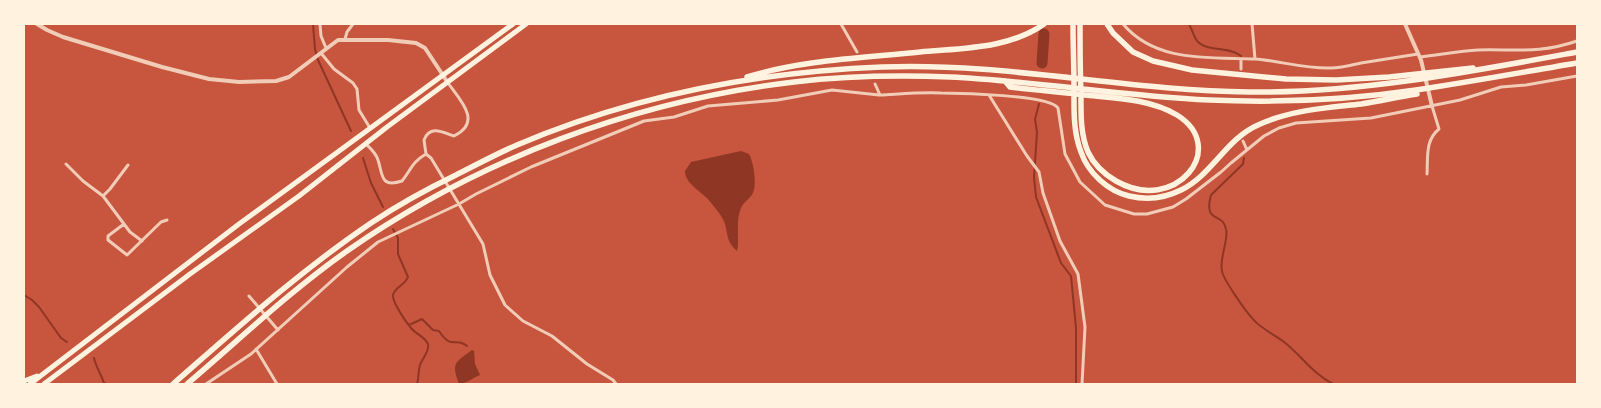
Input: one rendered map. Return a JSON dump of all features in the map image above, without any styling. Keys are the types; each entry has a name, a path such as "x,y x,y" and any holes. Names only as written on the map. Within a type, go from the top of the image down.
{"highway":[{"path":"30,384 187,263 512,24"},
{"path":"46,384 190,274 299,196 526,24"},
{"path":"173,384 294,280 374,221 429,188 514,146 617,109 726,83 772,69 988,46 1030,34 1044,24"},
{"path":"1073,24 1075,123 1081,152 1096,176 1108,187 1122,194 1138,198 1152,198 1181,190 1194,182 1247,130 1272,118 1302,111 1374,102 1458,83"},
{"path":"1080,24 1081,119 1083,138 1094,163 1104,174 1113,180 1128,188 1140,191 1167,188 1186,177 1196,160 1197,140 1187,123 1176,115 1148,104 1089,93"},
{"path":"1107,24 1113,33 1133,52 1153,61 1192,70 1286,80 1389,77 1455,69 1503,66"},
{"path":"726,83 810,71 886,67 949,68 1153,87 1209,90 1249,92 1327,90 1411,81 1577,52"},
{"path":"188,384 287,297 348,250 411,210 496,165 573,134 679,102 710,95 794,82 888,76 951,77 1005,81 1089,93 1208,100 1286,101 1414,91 1577,63"},
{"path":"24,381 42,374"}],"street":[{"path":"37,24 63,37 209,79 253,83 276,81 289,77 335,41 345,39 388,40 416,43 425,48 466,108 468,115 467,125 454,136 438,130 428,133 424,140 426,154 438,167 483,244 490,274 505,305 523,321 552,336 576,356 613,380 616,384"},
{"path":"320,24 321,36 326,48"},
{"path":"345,39 347,32 353,24"},
{"path":"841,24 857,52"},
{"path":"1123,24 1145,43 1166,52 1197,57 1255,59 1312,68 1333,68 1476,50 1520,52 1551,49 1577,41"},
{"path":"1252,24 1255,59"},
{"path":"1405,24 1420,57 1439,129 1431,137 1428,145 1427,174"},
{"path":"321,53 334,69 353,83 357,89 359,110 370,128"},
{"path":"1241,60 1241,69"},
{"path":"206,384 256,349 363,253 392,235 531,167 644,121 674,117 708,106 778,100 832,90 880,95 940,92 989,94 1032,99 1056,105 1059,111 1065,154 1080,182 1106,206 1134,214 1147,214 1173,207 1186,199 1247,150 1279,128 1296,123 1371,118 1432,106 1500,87 1526,85 1577,76"},
{"path":"876,84 880,95"},
{"path":"989,94 1032,164 1039,172 1043,192 1060,241 1078,274 1085,327 1082,384"},
{"path":"1243,141 1247,150"},
{"path":"366,144 377,156 382,176 387,182 395,183 402,181 412,165 426,154"},
{"path":"66,164 83,181 103,196 130,232 142,241"},
{"path":"103,196 128,165"},
{"path":"124,224 108,236 108,240 127,256 161,222 167,220"},
{"path":"250,296 278,330"},
{"path":"256,349 277,384"}],"shaded area":[{"path":"741,151 749,154 751,158 755,182 753,193 742,206 739,213 737,251 730,242 721,216 709,200 688,181 685,171 691,162"},
{"path":"472,350 474,351 475,364 480,375 459,384 455,371 456,364"}],"waterway":[{"path":"313,24 318,60 351,131"},
{"path":"1189,24 1198,42 1202,45 1231,51 1241,56"},
{"path":"1042,63 1044,34"},
{"path":"1039,104 1035,119 1037,132 1034,177 1036,197 1061,263 1071,276 1076,328 1076,384"},
{"path":"363,158 371,183 383,207"},
{"path":"1244,158 1243,164 1211,195 1209,204 1211,214 1224,224 1227,234 1221,266 1223,275 1240,303 1256,323 1284,342 1313,370 1333,384"},
{"path":"393,229 398,238 398,254 408,277 394,292 393,298 409,325 428,344 427,352 420,365 417,384"},
{"path":"24,295 39,307 61,338 67,342"},
{"path":"409,325 422,319 433,330 439,331 447,340 460,342 467,346"},
{"path":"94,358 104,383 107,384"}]}
